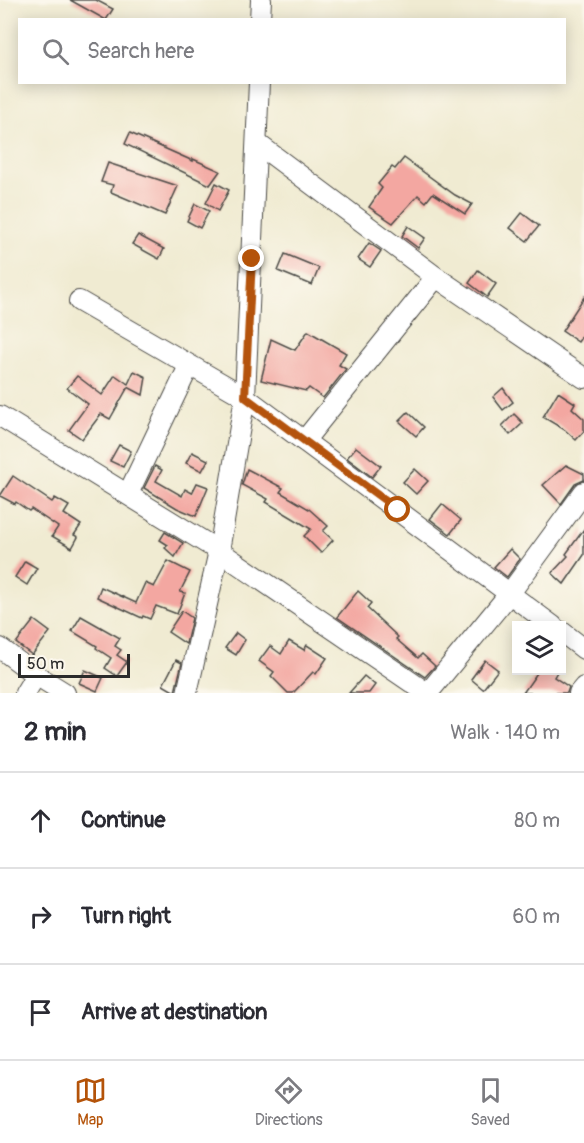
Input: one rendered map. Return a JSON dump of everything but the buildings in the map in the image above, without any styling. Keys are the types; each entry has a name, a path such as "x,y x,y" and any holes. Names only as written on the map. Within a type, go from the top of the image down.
{"street":[{"path":"260,18 261,0"},
{"path":"187,693 219,551 245,397 259,84"},
{"path":"258,144 436,277 584,378"},
{"path":"304,441 436,277"},
{"path":"79,301 245,397 546,621"},
{"path":"128,494 189,366"},
{"path":"0,416 219,551 428,693 510,593 584,492"},
{"path":"566,636 584,649"},
{"path":"0,648 65,693"},
{"path":"25,693 36,675"},
{"path":"579,693 584,687"}],"route":[{"path":"252,259 245,397 398,510"}]}
